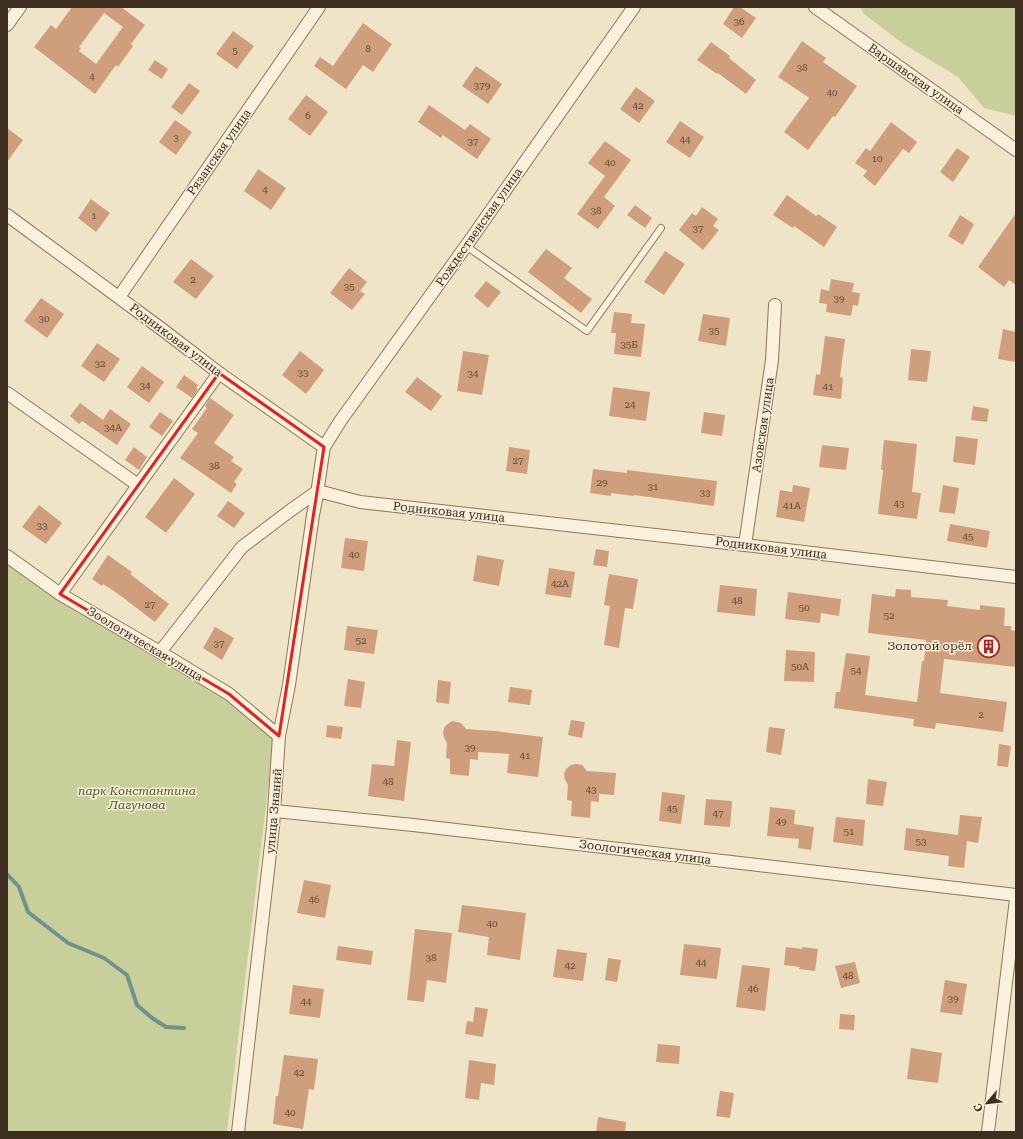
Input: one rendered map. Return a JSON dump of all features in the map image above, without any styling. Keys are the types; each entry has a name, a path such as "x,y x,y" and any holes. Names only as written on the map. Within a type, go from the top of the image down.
{"street":[{"path":"7,25 20,7"},
{"name":"Рязанская улица","path":"119,297 319,7"},
{"name":"Рождественская улица","path":"324,447 341,420 466,246 634,7"},
{"name":"Варшавская улица","path":"815,7 1016,150"},
{"name":"Родниковая улица","path":"7,214 219,373 324,447"},
{"name":"Азовская улица","path":"746,545 772,360 775,306"},
{"path":"60,594 219,373"},
{"path":"7,393 138,485"},
{"path":"160,652 242,547 318,491 324,447"},
{"name":"Родниковая улица","path":"318,491 360,502 1016,577"},
{"name":"улица Знаний","path":"238,1132 274,810 279,736 290,685 313,515 318,491"},
{"name":"Зоологическая улица","path":"7,556 60,594 229,694 279,736"},
{"name":"Зоологическая улица","path":"274,810 1016,895"},
{"path":"988,1132 1016,900"}],"lane":[{"path":"466,246 587,331 661,228"}],"highlighted area":[{"path":"219,373 324,447 279,736 229,694 60,594"}],"green space":[{"path":"860,7 1016,7 1016,116 984,108 958,77 902,43 864,14"},
{"name":"парк Константина Лагунова","path":"7,565 239,708 274,738 227,1132 7,1132"}],"building":[{"path":"72,7 121,7 145,25 131,44 133,46 118,67 116,65 95,94 34,47 51,25 56,29","holes":["104,13 123,27 96,64 79,51 81,48 79,47"]},
{"path":"734,7 740,7 756,18 742,38 723,24"},
{"path":"363,23 392,44 373,72 363,65 346,89 314,66 320,57 333,66"},
{"path":"233,31 254,46 237,69 216,54"},
{"path":"802,41 826,58 823,62 857,86 835,117 833,116 808,150 784,132 809,98 778,77"},
{"path":"711,42 730,56 729,58 756,80 746,94 718,73 717,74 697,60"},
{"path":"155,60 168,69 162,79 148,70"},
{"path":"476,66 502,84 488,104 462,86"},
{"path":"189,83 200,91 182,115 171,107"},
{"path":"636,87 655,101 639,123 620,109"},
{"path":"306,95 328,112 310,136 288,119"},
{"path":"429,105 465,130 470,124 491,139 477,159 443,135 441,138 418,122"},
{"path":"175,120 192,132 176,155 159,142"},
{"path":"680,121 704,137 690,158 666,142"},
{"path":"891,122 917,142 909,153 903,149 875,186 863,176 867,171 855,163 866,148 870,151"},
{"path":"7,128 23,140 7,162"},
{"path":"605,141 631,160 604,197 615,206 598,229 577,214 605,176 588,163"},
{"path":"957,148 970,157 953,182 940,172"},
{"path":"258,169 286,188 271,210 244,191"},
{"path":"787,195 816,216 818,214 837,227 824,247 794,226 793,228 773,215"},
{"path":"91,199 110,213 96,232 78,218"},
{"path":"635,205 652,218 645,228 627,215"},
{"path":"702,207 718,219 713,226 719,230 703,250 679,230 692,213 696,216"},
{"path":"1016,213 1016,285 1009,280 1004,287 978,267"},
{"path":"960,215 974,224 963,245 948,236"},
{"path":"546,249 572,268 564,278 592,299 581,313 528,272"},
{"path":"665,251 685,264 664,295 644,282"},
{"path":"191,259 214,276 196,299 173,282"},
{"path":"349,268 367,282 360,291 365,294 352,310 330,293"},
{"path":"831,279 854,283 852,292 860,293 858,306 853,305 851,316 826,312 827,304 819,303 821,289 829,291"},
{"path":"486,281 501,292 488,308 474,296"},
{"path":"41,298 64,314 47,338 24,321"},
{"path":"614,312 632,314 631,323 645,324 641,357 614,354 616,333 611,333"},
{"path":"703,314 730,318 726,346 698,341"},
{"path":"1003,329 1016,332 1016,362 998,359"},
{"path":"825,336 845,339 840,377 843,378 841,399 813,395 816,374 820,375"},
{"path":"97,343 120,359 104,382 81,366"},
{"path":"911,349 931,351 927,382 908,380"},
{"path":"300,351 324,370 306,394 282,375"},
{"path":"463,351 489,355 482,395 457,391"},
{"path":"142,366 164,382 149,403 127,387"},
{"path":"184,375 198,385 196,388 198,389 192,398 176,387"},
{"path":"417,377 442,396 431,411 405,392"},
{"path":"613,387 650,392 646,421 609,416"},
{"path":"210,398 234,415 214,443 234,457 231,461 243,469 234,482 237,484 231,493 180,458 198,433 192,429 207,408 205,406"},
{"path":"80,403 103,420 110,409 131,424 117,445 82,421 79,424 70,416"},
{"path":"973,406 989,409 987,422 971,420"},
{"path":"160,412 173,421 162,436 149,427"},
{"path":"704,412 725,415 722,436 701,433"},
{"path":"956,436 978,439 975,465 953,462"},
{"path":"884,440 917,444 912,492 921,493 917,519 878,514 883,470 881,470"},
{"path":"822,445 849,448 846,470 819,467"},
{"path":"134,447 147,457 139,470 125,460"},
{"path":"509,447 530,450 527,474 506,471"},
{"path":"593,469 627,473 627,470 717,481 714,506 634,495 611,493 611,496 590,493"},
{"path":"174,478 195,494 166,533 145,517"},
{"path":"793,485 810,488 804,522 776,517 780,490 792,492"},
{"path":"943,485 959,488 955,514 939,512"},
{"path":"228,501 245,513 234,528 217,516"},
{"path":"39,505 62,523 46,544 22,527"},
{"path":"950,524 990,531 987,548 947,541"},
{"path":"345,538 368,541 364,571 341,568"},
{"path":"596,549 609,551 607,567 593,565"},
{"path":"108,555 132,572 130,574 169,604 155,622 117,593 103,584 102,586 92,579"},
{"path":"477,555 504,560 499,586 473,581"},
{"path":"549,568 575,572 571,598 545,594"},
{"path":"609,574 638,579 633,609 625,608 619,648 604,645 610,606 604,605"},
{"path":"720,585 757,589 755,616 717,612"},
{"path":"896,589 911,590 911,597 948,600 947,606 980,610 980,605 1005,608 1004,626 1011,626 1011,630 1016,631 1016,667 944,659 940,693 1007,702 1003,732 936,723 935,729 913,726 914,719 834,708 836,692 840,692 846,653 870,656 865,695 917,702 926,640 868,633 872,594 895,597"},
{"path":"788,592 841,599 839,616 821,613 820,623 785,619"},
{"path":"347,626 378,630 374,654 344,650"},
{"path":"215,627 234,638 222,660 203,648"},
{"path":"786,650 815,652 814,682 784,681"},
{"path":"348,679 365,682 361,708 344,706"},
{"path":"438,680 451,682 449,704 436,702"},
{"path":"510,687 532,690 530,705 508,702"},
{"path":"571,720 585,722 582,738 568,735"},
{"path":"452,721 461,723 466,729 543,737 538,777 507,773 509,754 478,752 478,760 470,759 469,776 450,774 450,759 446,758 447,743 443,732 445,726"},
{"path":"327,725 343,727 341,739 326,737"},
{"path":"769,727 785,729 781,755 766,752"},
{"path":"397,740 411,742 404,801 368,796 372,764 394,766"},
{"path":"999,744 1011,746 1008,767 997,766"},
{"path":"571,765 582,765 587,771 616,773 614,795 599,794 599,802 591,801 590,818 571,816 572,801 567,800 568,785 564,774 566,769"},
{"path":"868,779 887,782 883,806 866,804"},
{"path":"662,792 685,795 681,824 659,821"},
{"path":"706,799 732,801 730,827 704,825"},
{"path":"770,807 795,810 794,824 814,827 811,850 798,848 799,839 767,836"},
{"path":"960,815 982,817 978,843 967,841 964,868 948,866 949,856 904,850 906,828 958,835"},
{"path":"836,817 865,820 863,846 833,842"},
{"path":"304,880 331,885 325,918 297,913"},
{"path":"462,905 526,913 520,960 487,955 489,937 458,932"},
{"path":"415,929 452,933 446,983 427,980 424,1002 407,1000"},
{"path":"684,944 721,948 717,979 680,975"},
{"path":"338,946 373,951 371,965 336,960"},
{"path":"786,947 818,949 815,971 784,965"},
{"path":"557,949 587,953 583,981 553,977"},
{"path":"608,958 621,960 617,982 605,980"},
{"path":"855,962 860,983 841,988 835,966"},
{"path":"742,965 770,968 765,1011 736,1007"},
{"path":"945,980 967,984 962,1015 940,1012"},
{"path":"293,985 324,989 320,1018 289,1014"},
{"path":"475,1007 488,1009 483,1037 465,1034 467,1021 473,1022"},
{"path":"840,1014 855,1015 854,1030 839,1029"},
{"path":"658,1044 680,1046 679,1064 656,1062"},
{"path":"911,1048 942,1053 938,1083 907,1079"},
{"path":"284,1055 318,1059 314,1090 309,1089 303,1129 273,1124 276,1096 278,1096"},
{"path":"469,1060 496,1064 494,1085 481,1083 479,1100 465,1098"},
{"path":"720,1091 734,1093 730,1118 716,1116"},
{"path":"598,1117 626,1122 625,1132 596,1132"}],"waterway":[{"path":"7,874 19,887 28,912 68,943 104,958 127,975 137,1005 152,1018 166,1027 184,1028"}],"place":[{"name":"Золотой орёл","path":"988,646"}]}
